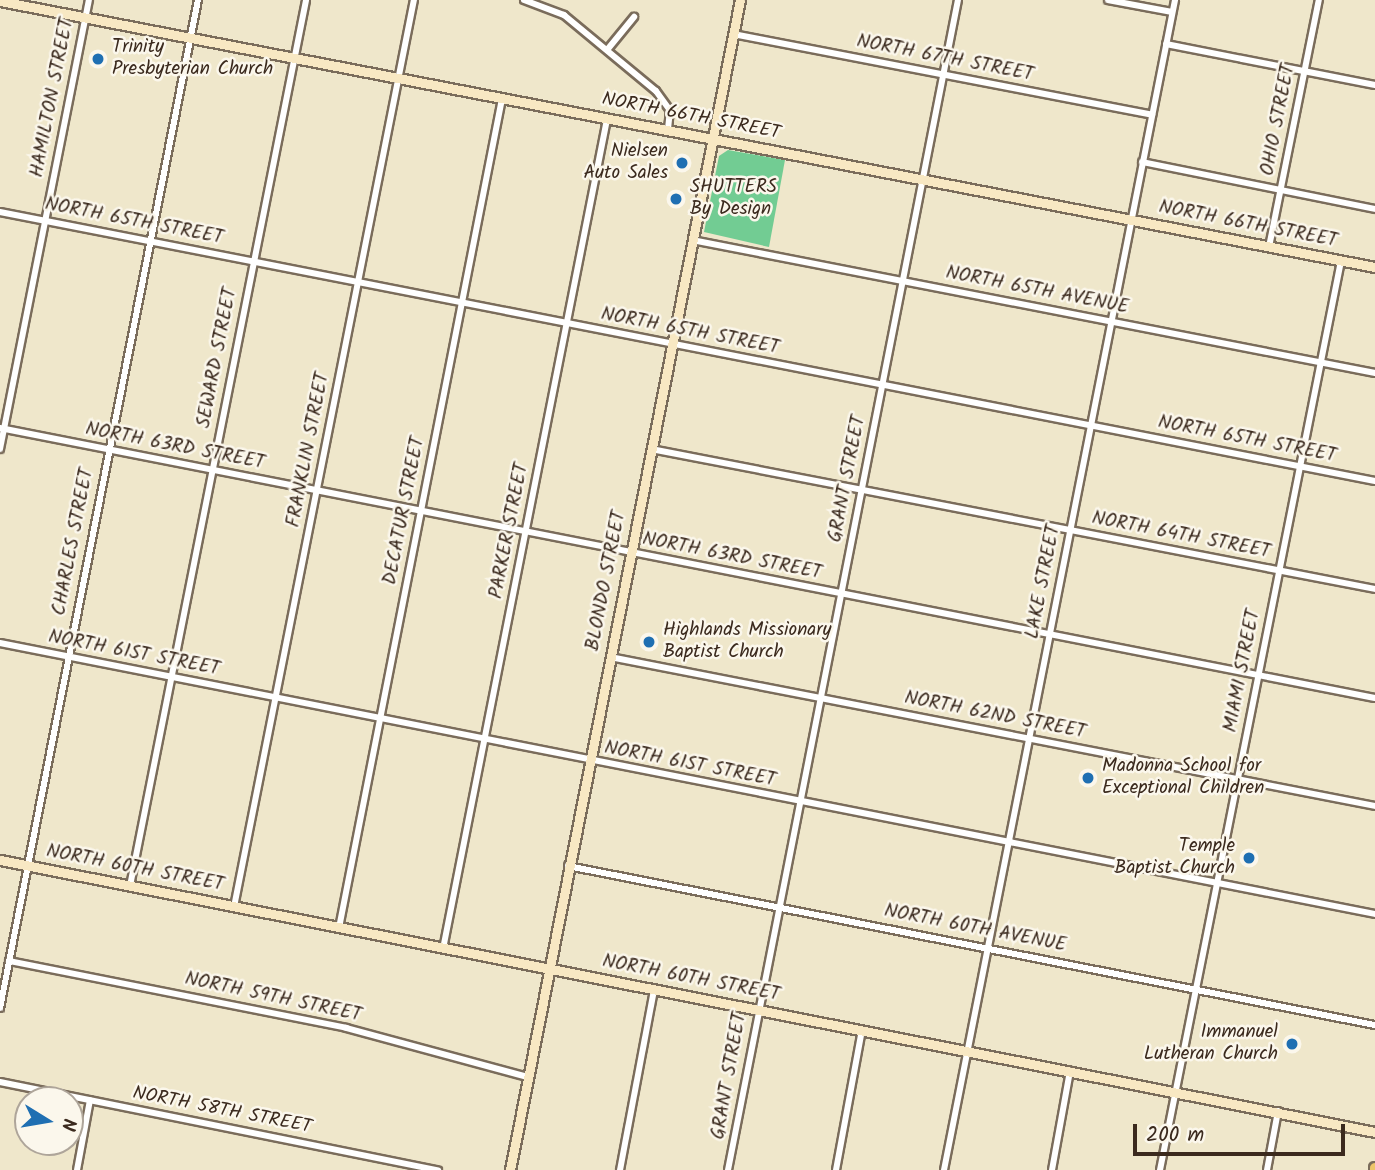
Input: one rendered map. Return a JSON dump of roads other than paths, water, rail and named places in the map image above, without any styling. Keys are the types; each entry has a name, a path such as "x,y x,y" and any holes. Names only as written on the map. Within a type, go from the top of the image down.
{"street":[{"name":"HAMILTON STREET","path":"0,449 89,0"},
{"name":"CHARLES STREET","path":"0,1009 198,0"},
{"name":"SEWARD STREET","path":"130,886 306,0"},
{"name":"FRANKLIN STREET","path":"234,907 414,0"},
{"path":"524,0 558,12 663,98 668,130"},
{"name":"BLONDO STREET","path":"510,1170 740,0"},
{"name":"GRANT STREET","path":"728,1170 958,0"},
{"path":"1108,0 1172,12"},
{"name":"LAKE STREET","path":"944,1170 1175,0"},
{"name":"OHIO STREET","path":"1269,247 1319,0"},
{"name":"NORTH 66TH STREET","path":"0,1 1375,267"},
{"path":"607,50 634,17"},
{"name":"NORTH 67TH STREET","path":"733,34 1152,115"},
{"path":"1166,44 1375,85"},
{"name":"DECATUR STREET","path":"339,929 502,99"},
{"name":"PARKER STREET","path":"443,949 607,119"},
{"path":"1142,162 1375,209"},
{"name":"NORTH 65TH STREET","path":"0,212 1375,481"},
{"name":"NORTH 65TH AVENUE","path":"692,240 1375,373"},
{"name":"MIAMI STREET","path":"1160,1170 1341,261"},
{"name":"NORTH 63RD STREET","path":"2,429 1375,698"},
{"name":"NORTH 64TH STREET","path":"651,449 1375,589"},
{"name":"NORTH 61ST STREET","path":"0,643 1375,914"},
{"name":"NORTH 62ND STREET","path":"610,657 1375,806"},
{"name":"NORTH 60TH STREET","path":"0,860 1375,1132"},
{"name":"NORTH 60TH AVENUE","path":"568,866 1375,1025"},
{"name":"NORTH 59TH STREET","path":"9,961 346,1028 528,1077"},
{"path":"620,1170 654,990"},
{"path":"836,1170 862,1030"},
{"path":"1052,1170 1070,1071"},
{"name":"NORTH 58TH STREET","path":"0,1082 402,1167 438,1170"},
{"path":"77,1170 90,1100"},
{"path":"1267,1170 1278,1111"}],"place":[{"name":"Trinity Presbyterian Church","path":"98,59"},
{"name":"Nielsen Auto Sales","path":"682,163"},
{"name":"SHUTTERS By Design","path":"676,199"},
{"name":"Highlands Missionary Baptist Church","path":"649,642"},
{"name":"Madonna School for Exceptional Children","path":"1088,778"},
{"name":"Temple Baptist Church","path":"1249,858"},
{"name":"Immanuel Lutheran Church","path":"1292,1044"}]}
